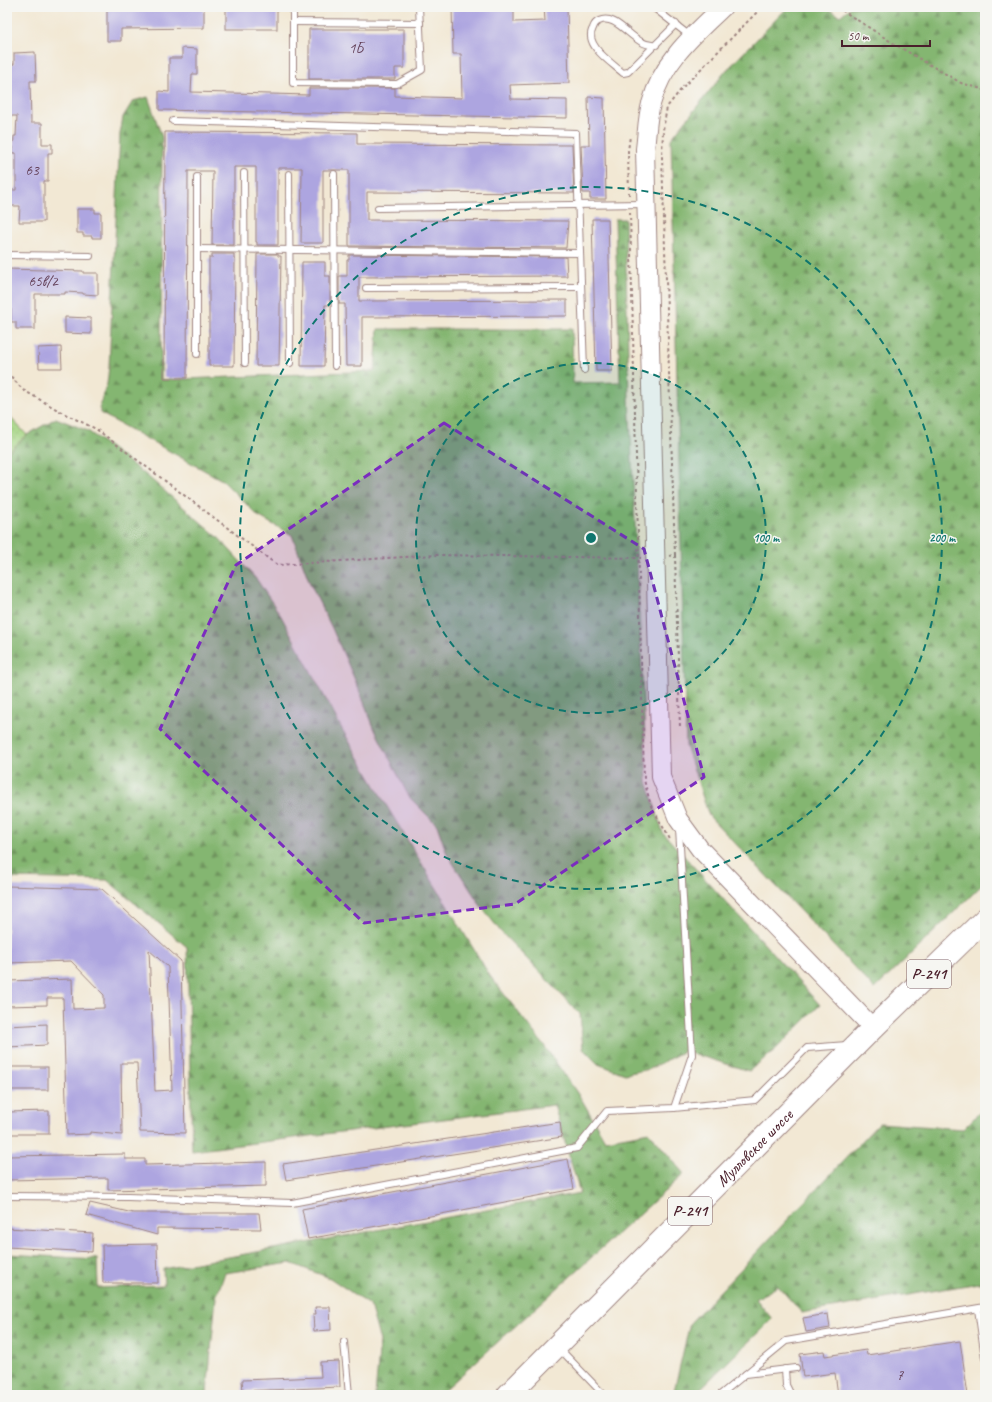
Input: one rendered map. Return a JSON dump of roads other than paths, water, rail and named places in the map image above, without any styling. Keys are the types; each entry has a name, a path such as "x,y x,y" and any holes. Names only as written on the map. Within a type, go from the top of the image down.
{"highway":[{"name":"Мулловское шоссе","path":"508,1395 873,1028 985,919"}],"main road":[{"path":"723,7 678,50 668,65 658,84 651,104 645,149 661,777 678,819 700,849 873,1028"}],"lane":[{"path":"293,7 293,83 397,84 422,70 419,7"},
{"path":"653,7 692,37"},
{"path":"656,45 649,46 640,42 613,21 607,19 599,21 594,25 590,32 591,41 595,48 623,73 628,72 656,45 676,24"},
{"path":"293,22 420,23"},
{"path":"173,121 576,133 584,370"},
{"path":"244,173 245,363"},
{"path":"289,174 290,363"},
{"path":"334,174 335,366"},
{"path":"197,177 197,354"},
{"path":"378,208 646,204"},
{"path":"197,249 580,253"},
{"path":"7,255 90,256"},
{"path":"366,288 581,287"},
{"path":"674,1108 692,1055 678,819"},
{"path":"7,1196 128,1197 292,1203 577,1148 607,1111 674,1108 756,1100 807,1048 856,1045"},
{"path":"720,1395 786,1341 985,1307"},
{"path":"978,1309 985,1358"},
{"path":"344,1342 349,1395"},
{"path":"557,1345 604,1395"},
{"path":"746,1374 796,1368"},
{"path":"785,1369 786,1386 791,1395"}]}
